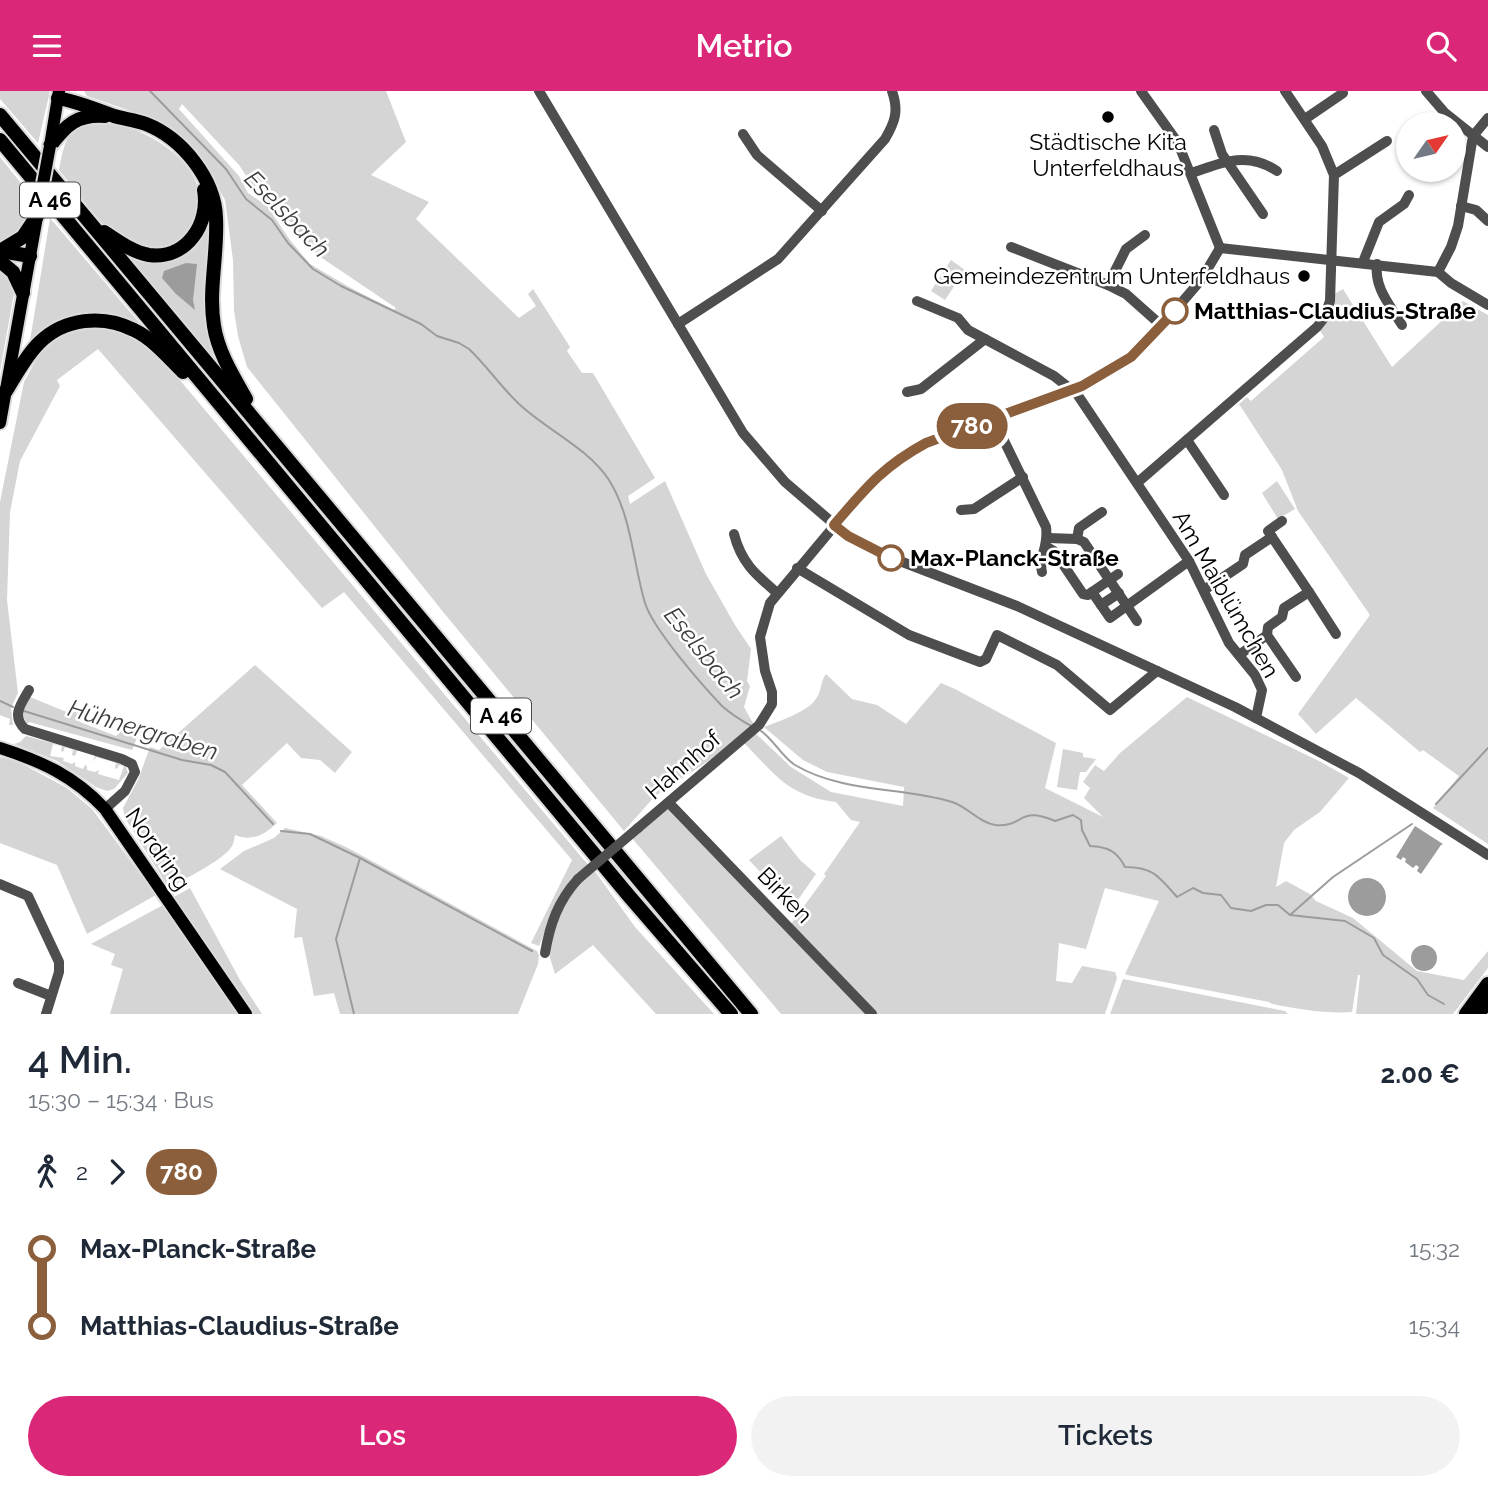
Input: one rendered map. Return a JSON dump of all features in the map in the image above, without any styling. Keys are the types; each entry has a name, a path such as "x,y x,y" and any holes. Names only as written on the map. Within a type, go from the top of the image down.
{"highway":[{"path":"76,91 85,101 99,109"},
{"path":"59,95 147,125 165,135 186,153 199,171 215,206 212,305 214,327 228,368 264,431"},
{"name":"A 46","path":"0,115 751,1014"},
{"path":"50,146 65,127 75,120 114,115"},
{"name":"A 46","path":"0,140 629,896 732,1014"},
{"path":"91,224 140,253 166,254 178,250 195,236 201,227 206,201 199,171"},
{"path":"0,251 23,237 37,216"},
{"path":"0,251 30,256"},
{"path":"0,261 13,272 23,293"},
{"path":"6,391 29,354 45,338 64,326 102,320 124,326 147,338 237,424"},
{"path":"1466,1014 1488,984"},
{"path":"1478,1014 1488,1001"}],"main road":[{"path":"0,423 59,95"},
{"name":"Nordring","path":"0,748 66,775 105,809 246,1014"}],"street":[{"path":"539,91 753,446 795,491 834,525 848,536 892,558 1017,606 1256,718 1359,773 1488,855"},
{"path":"678,324 774,262 822,211 886,139 896,122 892,91"},
{"path":"1141,91 1169,127 1192,173 1220,247"},
{"path":"1137,483 1317,327 1324,318 1330,301 1334,175 1328,157 1285,91"},
{"path":"1426,91 1445,113 1488,147"},
{"path":"1305,119 1343,93"},
{"path":"1438,272 1458,226 1474,136 1488,118"},
{"path":"1214,130 1222,154 1263,215"},
{"path":"743,134 757,155 822,211"},
{"path":"1334,175 1387,141"},
{"path":"1192,173 1227,160 1261,161 1277,171"},
{"path":"1363,262 1379,222 1404,204 1409,195"},
{"path":"1461,206 1476,209 1488,221"},
{"path":"1108,285 1126,249 1145,235"},
{"path":"1011,247 1126,294 1161,326"},
{"path":"1220,247 1438,272 1488,305"},
{"path":"734,534 738,551 753,572 777,593 871,482 890,464 926,443 1072,389 1131,357 1200,281 1220,247"},
{"path":"1377,264 1377,282 1381,292 1402,325"},
{"path":"917,301 958,318 968,330 1054,376 1072,389"},
{"path":"907,392 921,389 985,339"},
{"name":"Am Maiblümchen","path":"1072,389 1189,561 1229,643 1255,675 1262,690 1256,718"},
{"path":"993,418 1042,517 1047,543 1040,564 1042,572"},
{"path":"1187,440 1224,495"},
{"path":"961,510 974,509 1023,477"},
{"path":"1077,539 1079,527 1102,512"},
{"path":"1282,521 1268,531 1336,634"},
{"path":"1204,590 1243,564 1245,555 1272,537"},
{"path":"1047,543 1077,539 1084,542 1114,577 1119,593 1137,621"},
{"path":"1047,543 1083,594 1088,595 1114,577"},
{"path":"1092,592 1110,618 1189,561"},
{"path":"797,568 909,635 980,662 986,659 997,635 1057,665 1110,710 1157,671"},
{"path":"1296,677 1268,635 1268,627 1282,617 1284,608 1308,592"},
{"name":"Hahnhof","path":"545,953 553,915 560,901 578,879 756,727 772,703 760,637 766,613 777,593"},
{"path":"1101,605 1119,593"},
{"path":"1239,655 1268,635"},
{"path":"29,690 18,715 18,720 25,729 132,764 135,772 130,784 105,809"},
{"name":"Birken","path":"669,803 872,1014"},
{"path":"0,884 28,896 57,957 59,972 46,1014"},
{"path":"18,983 51,996"}],"shaded area":[{"path":"0,91 50,91 38,143 0,99"},
{"path":"84,91 386,91 406,142 371,175 429,202 416,219 519,318 536,306 528,294 533,289 570,347 567,351 582,373 593,373 655,478 628,496 630,504 665,481 706,574 751,649 747,681 750,686 744,707 754,725 719,754 655,796 624,831 444,613 247,367 234,310 233,260 225,200 197,151 154,119 87,96","holes":["182,104 239,165 255,189 270,198 319,256 396,308 394,310 349,287 310,264 267,206 248,193 239,176 179,109"]},
{"path":"108,121 138,131 167,147 190,170 197,184 201,200 198,219 186,236 169,248 160,251 148,250 111,232 59,170 68,138 80,122"},
{"path":"0,157 32,197 26,219 19,231 8,240 0,242"},
{"path":"208,201 221,361 218,363 129,256 131,253 177,253"},
{"path":"50,218 154,340 94,316 29,347"},
{"path":"951,260 965,270 945,300 931,291"},
{"path":"186,263 197,264 193,300 195,310 162,278 164,271"},
{"path":"0,264 15,288 0,371"},
{"path":"1343,289 1392,367 1463,301 1488,315 1488,844 1433,808 1459,776 1423,750 1420,752 1356,698 1316,734 1298,714 1370,615 1298,511 1282,470 1239,404 1247,397 1251,401 1324,337 1320,330 1332,312 1334,294"},
{"path":"97,325 137,336 157,353 589,866 560,894 539,946 531,943 572,860 344,592 322,608 98,349 57,380 60,386 20,461 10,512 7,600 18,693 11,708 13,725 9,725 10,719 0,715 0,502 24,382 45,343 63,332"},
{"path":"1277,481 1295,509 1278,519 1262,493"},
{"path":"255,665 352,752 335,773 320,760 301,758 287,743 242,785 277,823 258,836 247,838 235,835 232,846 221,857 169,888 125,818 123,808 138,780 150,747 159,750"},
{"path":"826,674 852,699 877,705 906,724 941,683 955,689 1056,743 1045,788 1103,817 1084,798 1090,788 1083,782 1095,765 1104,771 1120,753 1187,697 1349,778 1320,812 1294,830 1284,843 1276,887 1286,881 1310,894 1316,901 1353,918 1417,971 1464,980 1488,951 1488,968 1453,1014 1356,1014 1360,975 1352,1012 1322,1012 1127,975 1125,974 1159,901 1105,888 1086,949 1059,943 1056,981 1072,983 1082,966 1115,972 1117,978 1105,1014 877,1014 791,924 860,822 851,820 836,802 805,795 793,789 743,742 754,732 791,767 831,792 903,806 904,787 827,772 803,760 764,727 811,704 819,694"},
{"path":"30,697 69,713 86,708 80,722 116,736 128,725 138,735 132,750 29,722 27,724 22,714"},
{"path":"26,736 82,751 77,751 75,756 72,755 73,750 65,747 63,752 62,746 53,744 50,756 64,758 63,761 72,764 75,762 75,766 83,769 85,765 87,770 99,770 98,774 119,780 124,766 119,765 117,769 116,763 96,757 93,762 95,755 125,764 128,773 114,789 107,791 96,787 57,761 14,744"},
{"path":"1063,749 1096,759 1086,772 1080,772 1077,790 1057,787"},
{"path":"0,757 15,760 67,788 92,809 156,895 87,934 57,865 0,843"},
{"path":"666,809 673,810 869,1014 781,1014 631,837"},
{"path":"1415,826 1443,844 1421,874 1417,871 1419,867 1416,865 1413,868 1403,857 1401,860 1396,857"},
{"path":"285,828 321,836 348,848 537,951 538,964 518,1014 340,1014 334,993 314,996 302,937 294,938 297,909 220,869 244,851 274,838"},
{"path":"781,836 800,860 816,874 793,907 749,860"},
{"path":"594,870 635,927 714,1014 656,1014 593,945 555,974 549,950 554,925 564,904"},
{"path":"1367,878 1381,883 1386,897 1381,911 1367,916 1353,911 1348,897 1353,883"},
{"path":"190,888 240,980 262,1014 254,1014 174,897"},
{"path":"163,905 237,1014 110,1014 123,969 111,965 115,954 91,944"},
{"path":"1424,945 1433,949 1437,958 1433,967 1424,971 1415,967 1411,958 1415,949"},
{"path":"1123,979 1285,1011 1288,1014 1110,1014"}],"waterway":[{"name":"Eselsbach","path":"150,91 226,169 246,199 272,220 288,243 313,269 341,286 421,324 437,336 469,349 519,404 600,468 617,494 623,509 641,588 650,614 679,656 713,697 729,712 753,727"},
{"name":"Hühnergraben","path":"0,701 13,707"},
{"name":"Hühnergraben","path":"24,711 182,760 211,765 225,772 273,824"},
{"name":"Eselsbach","path":"761,731 790,762 813,774 852,785 952,802 983,821 995,825 1004,825 1034,815 1055,821 1073,815 1081,820 1082,830 1090,846 1111,851 1125,867 1149,871 1177,897 1193,888 1203,893 1221,895 1231,908 1251,911 1266,905 1278,905 1290,915 1345,921 1374,938 1383,955 1417,979 1428,995 1444,1004"},
{"path":"1436,804 1488,748"},
{"path":"1290,915 1333,877 1412,824"},
{"name":"Hühnergraben","path":"281,831 310,834 360,858 336,939 354,1014"},
{"path":"360,858 532,951"}],"bus line":[{"name":"780","path":"891,558 848,536 834,525 890,464 926,443 1082,386 1140,350 1175,311"}],"place":[{"name":"Städtische Kita Unterfeldhaus","path":"1108,117"},
{"name":"Gemeindezentrum Unterfeldhaus","path":"1304,276"},
{"name":"Matthias-Claudius-Straße","path":"1175,311"},
{"name":"Max-Planck-Straße","path":"891,558"}]}
